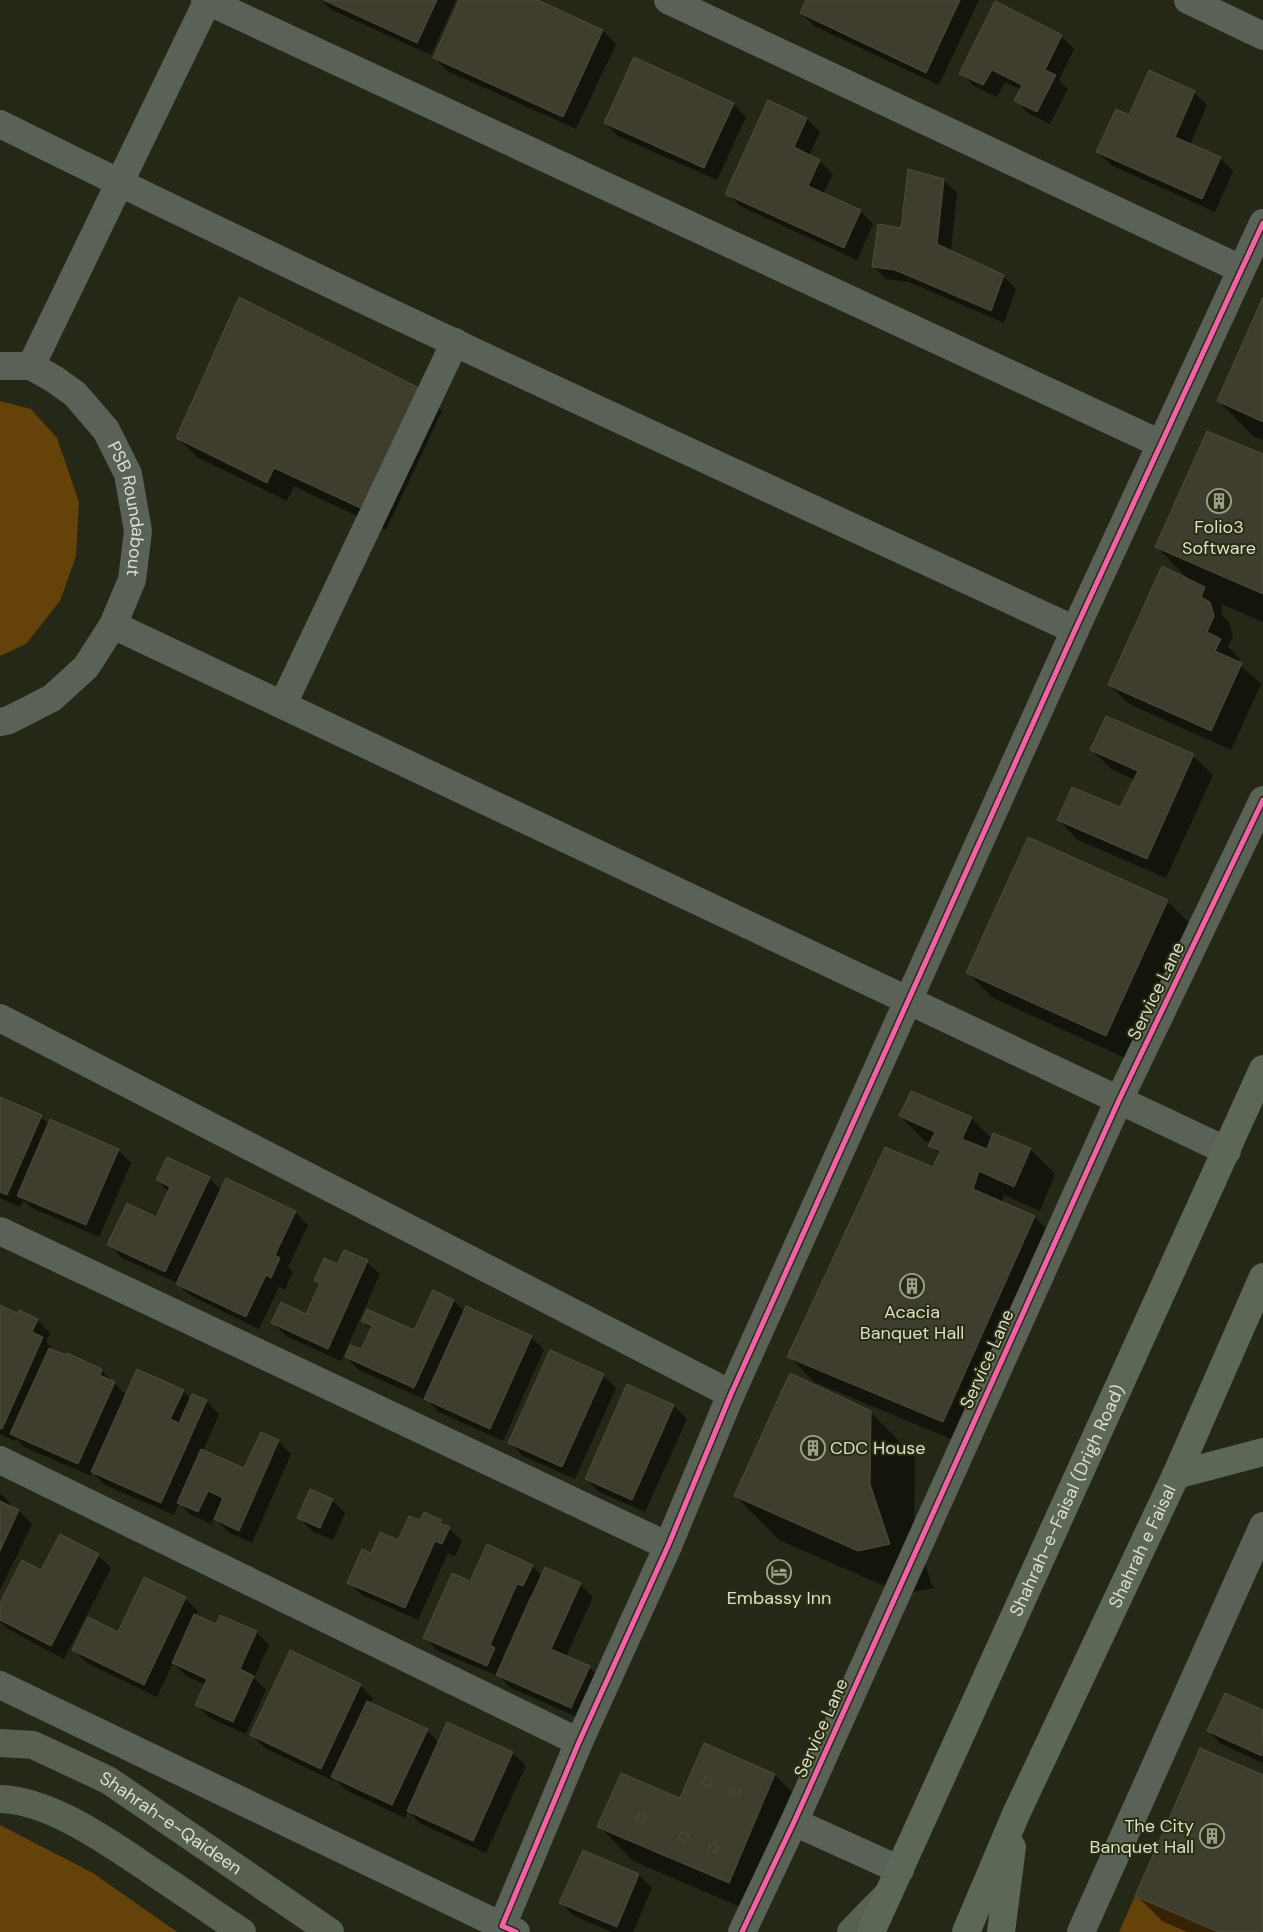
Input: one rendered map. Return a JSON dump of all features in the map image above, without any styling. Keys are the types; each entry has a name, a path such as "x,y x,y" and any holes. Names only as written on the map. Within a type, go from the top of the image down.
{"highway":[{"name":"Shahrah-e-Faisal (Drigh Road)","path":"871,1932 1263,1069"},
{"name":"Shahrah e Faisal","path":"1016,1814 1176,1475 1263,1277"},
{"path":"1176,1475 1263,1452"},
{"path":"966,1932 1016,1814"},
{"path":"1001,1932 1016,1814"}],"main road":[{"name":"Shahrah-e-Qaideen","path":"0,1743 33,1745 108,1780 330,1932"},
{"path":"0,1799 14,1799 57,1814 106,1840 242,1932"},
{"path":"852,1932 887,1896"}],"street":[{"path":"31,366 207,0 1160,444"},
{"path":"668,0 1241,269"},
{"path":"1188,0 1263,36"},
{"path":"0,124 119,183 455,342 1075,630"},
{"path":"0,1685 509,1929 579,1742 668,1546 732,1394 1075,630 1263,223"},
{"path":"283,704 455,342"},
{"name":"PSB Roundabout","path":"0,366 31,366 54,379 75,394 106,430 128,474 138,530 132,580 113,625 86,667 52,698 9,720 0,722"},
{"path":"113,625 1227,1151"},
{"name":"Service Lane","path":"742,1932 794,1822 1119,1100 1263,800"},
{"path":"0,1018 732,1394"},
{"path":"0,1231 668,1546"},
{"path":"0,1460 579,1742"},
{"path":"1082,1932 1263,1526"},
{"path":"794,1822 900,1870"}],"shaded area":[{"path":"0,401 31,409 57,438 79,502 76,556 60,601 26,644 0,656"},
{"path":"0,1825 93,1873 177,1932 0,1932"},
{"path":"1135,1896 1218,1932 1119,1932"}],"building":[{"path":"323,0 437,0 417,43"},
{"path":"459,0 538,0 603,30 563,117 433,58"},
{"path":"806,0 960,0 926,73 800,13"},
{"path":"995,1 1062,35 1045,70 1056,75 1037,112 1014,101 1022,85 992,70 983,85 959,74"},
{"path":"634,57 734,103 704,168 604,123"},
{"path":"1149,70 1195,91 1175,137 1221,157 1202,199 1096,152 1116,109 1129,115"},
{"path":"768,100 807,118 794,147 820,160 808,186 861,210 844,248 725,194"},
{"path":"908,169 944,179 937,244 1004,275 991,311 895,270 872,267 878,224 901,228"},
{"path":"239,297 423,390 367,511 274,468 267,483 176,438"},
{"path":"1263,297 1263,422 1217,401"},
{"name":"Folio3 Software","path":"1207,431 1263,454 1263,594 1155,547"},
{"path":"1162,566 1205,587 1201,597 1210,602 1214,616 1207,632 1221,639 1215,651 1242,663 1211,731 1108,685"},
{"path":"1106,716 1194,754 1147,859 1057,820 1072,787 1120,807 1138,771 1090,750"},
{"path":"1028,837 1168,900 1106,1036 966,973"},
{"name":"Acacia Banquet Hall","path":"911,1091 972,1117 962,1139 987,1149 993,1133 1031,1148 1014,1187 979,1171 973,1189 1035,1216 943,1422 787,1357 885,1147 933,1167 940,1151 928,1146 935,1132 899,1116"},
{"path":"0,1097 42,1115 7,1195 0,1192"},
{"path":"50,1119 119,1149 86,1225 17,1196"},
{"path":"167,1157 210,1177 165,1272 107,1245 127,1203 156,1217 170,1187 156,1180"},
{"path":"226,1178 296,1211 275,1255 280,1258 271,1278 266,1275 246,1317 176,1284"},
{"path":"344,1250 368,1260 328,1349 271,1323 281,1302 306,1314 320,1283 314,1281 324,1258 338,1264"},
{"path":"433,1290 454,1300 414,1388 345,1357 350,1345 361,1349 372,1326 361,1321 367,1309 414,1330"},
{"path":"0,1305 17,1313 19,1310 38,1319 32,1332 43,1337 2,1429 0,1428"},
{"path":"466,1306 532,1336 490,1429 424,1399"},
{"path":"49,1348 66,1355 67,1353 102,1369 100,1375 115,1382 78,1464 10,1434"},
{"path":"550,1350 604,1374 562,1467 508,1443"},
{"path":"137,1369 184,1390 170,1419 179,1423 192,1394 207,1400 161,1503 91,1472"},
{"name":"CDC House","path":"790,1373 871,1411 870,1484 890,1544 858,1551 734,1496"},
{"path":"627,1384 674,1405 632,1500 585,1479"},
{"path":"261,1432 279,1440 239,1531 214,1519 223,1498 208,1491 198,1512 177,1503 201,1449 244,1468"},
{"path":"310,1489 333,1499 320,1528 297,1518"},
{"path":"0,1501 19,1510 0,1551"},
{"path":"424,1512 442,1520 440,1523 450,1527 442,1544 435,1541 405,1608 347,1583 362,1549 371,1553 380,1532 398,1540 409,1516 420,1520"},
{"path":"60,1534 99,1554 51,1646 0,1620 0,1603 22,1560 41,1570"},
{"path":"487,1544 533,1565 523,1586 517,1584 490,1645 495,1648 487,1666 423,1638 452,1573 470,1581"},
{"path":"545,1567 581,1583 551,1649 590,1666 571,1708 496,1675"},
{"path":"144,1577 186,1597 144,1685 72,1650 88,1617 118,1632"},
{"path":"194,1614 216,1624 220,1615 257,1631 240,1669 254,1676 233,1722 195,1705 207,1679 172,1663"},
{"path":"290,1650 361,1684 321,1769 250,1735"},
{"path":"1225,1693 1263,1710 1262,1756 1207,1731"},
{"path":"367,1701 428,1729 392,1805 331,1777"},
{"path":"447,1722 513,1752 473,1841 407,1811"},
{"path":"704,1743 775,1774 729,1883 597,1827 621,1773 680,1798"},
{"name":"The City Banquet Hall","path":"1200,1748 1263,1775 1263,1932 1218,1932 1135,1896"},
{"path":"706,1777 712,1780 710,1787 702,1783"},
{"path":"733,1788 741,1791 737,1798 730,1795"},
{"path":"639,1812 646,1816 643,1823 636,1819"},
{"path":"681,1832 689,1835 685,1842 679,1838"},
{"path":"711,1843 718,1846 715,1853 708,1850"},
{"path":"583,1850 639,1874 617,1927 559,1903"}],"cycle path":[{"path":"516,1932 502,1926 579,1742 668,1546 731,1394 1075,630 1263,223"},
{"path":"742,1932 794,1822 1119,1100 1263,800"}],"place":[{"name":"Folio3 Software","path":"1219,501"},
{"name":"Acacia Banquet Hall","path":"912,1286"},
{"name":"CDC House","path":"813,1448"},
{"name":"Embassy Inn","path":"779,1572"},
{"name":"The City Banquet Hall","path":"1212,1836"}]}
